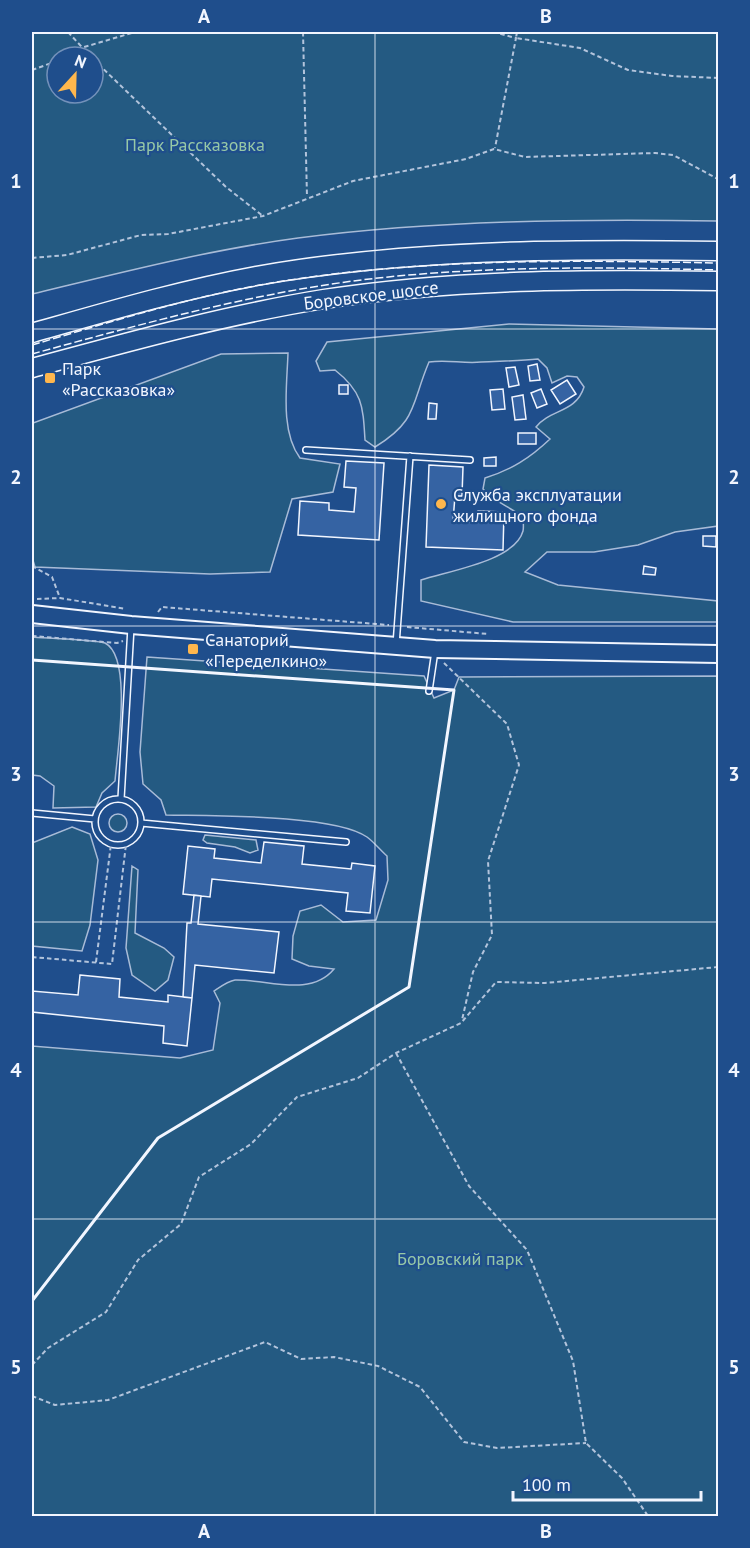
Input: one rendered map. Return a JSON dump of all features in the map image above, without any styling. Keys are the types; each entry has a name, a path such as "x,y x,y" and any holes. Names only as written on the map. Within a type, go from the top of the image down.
{"main road":[{"name":"Боровское шоссе","path":"32,333 213,285 352,262 440,255 718,251"},
{"name":"Боровское шоссе","path":"32,368 190,326 324,299 453,285 551,281 718,281"}],"street":[{"path":"32,614 131,618 396,646 439,655 718,654"}],"lane":[{"path":"306,450 470,460"},
{"path":"396,646 410,456"},
{"path":"121,799 131,618"},
{"path":"429,690 439,655"},
{"path":"121,799 135,806 141,823 138,835 126,844 111,844 99,835 95,819 100,807 106,802 121,799"},
{"path":"32,813 95,819"},
{"path":"141,823 346,842"}],"path":[{"path":"68,32 79,45"},
{"path":"91,45 135,32"},
{"path":"303,32 307,198"},
{"path":"493,32 580,48 628,70 718,78"},
{"path":"494,149 517,32"},
{"path":"105,71 226,187 263,216"},
{"path":"32,258 67,255 141,235 168,234 263,216 353,182 466,159 494,149 525,157 656,153 673,155 718,179"},
{"path":"32,566 51,577 60,598"},
{"path":"32,599 60,598 108,604 131,618"},
{"path":"155,617 162,607 496,635"},
{"path":"439,655 507,724 519,765 488,861 492,935 472,972 461,1023"},
{"path":"96,962 111,844"},
{"path":"32,957 112,964 126,844"},
{"path":"32,1365 48,1348 106,1312 138,1260 181,1224 199,1177 251,1144 297,1097 358,1078 396,1053 461,1023 496,982 545,983 718,967"},
{"path":"396,1053 469,1186 527,1250 573,1361 586,1443 622,1478 648,1516"},
{"path":"32,1395 54,1405 108,1400 265,1342 301,1359 334,1357 378,1366 399,1376 420,1387 464,1442 497,1448 586,1443"}],"green space":[{"name":"Парк Рассказовка","path":"32,32 718,32 718,221 508,222 403,227 298,238 164,263 32,294"},
{"path":"509,324 718,329 718,526 675,532 638,545 594,552 547,552 525,572 558,585 718,601 718,622 513,622 421,601 421,580 494,557 517,541 523,531 523,517 497,501 483,489 485,478 520,463 550,439 536,427 548,417 575,402 584,387 577,377 567,376 552,383 547,368 538,359 429,362 406,420 389,438 375,447 365,440 362,409 356,393 335,370 320,371 316,361 327,342"},
{"path":"288,353 286,408 287,422 294,447 300,458 340,464 333,492 292,499 270,572 210,574 35,567 32,557 33,423 221,354"},
{"path":"32,637 100,642 105,643 114,652 119,667 121,686 115,781 102,793 96,807 53,808 54,786 40,776 32,775"},
{"name":"Боровский парк","path":"147,657 424,676 434,698 454,690 459,677 718,676 718,1516 32,1516 32,1046 180,1058 213,1050 220,1003 214,991 235,980 301,985 324,978 334,969 309,966 292,959 293,936 300,911 321,905 343,922 376,920 388,880 387,856 367,837 351,829 301,820 166,815 161,800 143,784 140,752"},
{"path":"114,814 122,814 127,819 125,830 114,832 109,827 109,819"},
{"path":"72,827 90,834 98,860 90,925 82,951 32,946 32,843"},
{"path":"205,835 256,840 258,850 250,853 235,847 207,843 203,840"},
{"path":"132,866 138,870 135,933 164,948 174,957 168,980 155,991 132,975 126,948"}],"building":[{"path":"537,364 540,380 530,381 528,366"},
{"path":"515,367 519,385 509,387 506,368"},
{"path":"567,380 576,394 560,404 551,390"},
{"path":"339,385 348,385 348,394 339,394"},
{"path":"503,389 505,409 492,410 490,390"},
{"path":"541,389 547,404 537,408 531,393"},
{"path":"523,395 526,419 515,420 512,397"},
{"path":"429,403 437,404 436,419 428,419"},
{"path":"518,433 536,433 536,444 518,444"},
{"path":"496,457 496,466 484,466 484,458"},
{"path":"346,461 384,463 379,540 298,535 300,501 329,503 329,510 354,512 356,488 344,487"},
{"name":"Служба эксплуатации жилищного фонда","path":"429,465 463,467 462,496 455,496 453,521 477,522 478,511 504,512 503,550 426,547"},
{"path":"703,536 716,536 716,547 703,546"},
{"path":"644,566 656,568 655,575 643,574"},
{"path":"264,842 304,846 302,864 351,869 352,863 375,866 370,913 346,911 348,893 212,879 210,897 183,894 188,846 215,849 214,858 261,863"},
{"path":"194,895 201,896 198,924 279,932 274,973 195,965 192,998 183,997 187,923 191,923"},
{"path":"80,975 120,979 119,997 168,1002 168,995 192,998 187,1046 163,1043 164,1026 32,1012 32,991 78,995"}],"fence":[{"path":"32,345 202,297 317,276 431,265 489,263 604,261 718,263"},
{"path":"32,354 246,300 378,278 462,271 548,268 718,270"}],"wall":[{"path":"32,660 454,690 409,987 158,1138 32,1301"}],"place":[{"name":"Парк «Рассказовка»","path":"50,378"},
{"name":"Служба эксплуатации жилищного фонда","path":"441,504"},
{"name":"Санаторий «Переделкино»","path":"193,649"}]}
